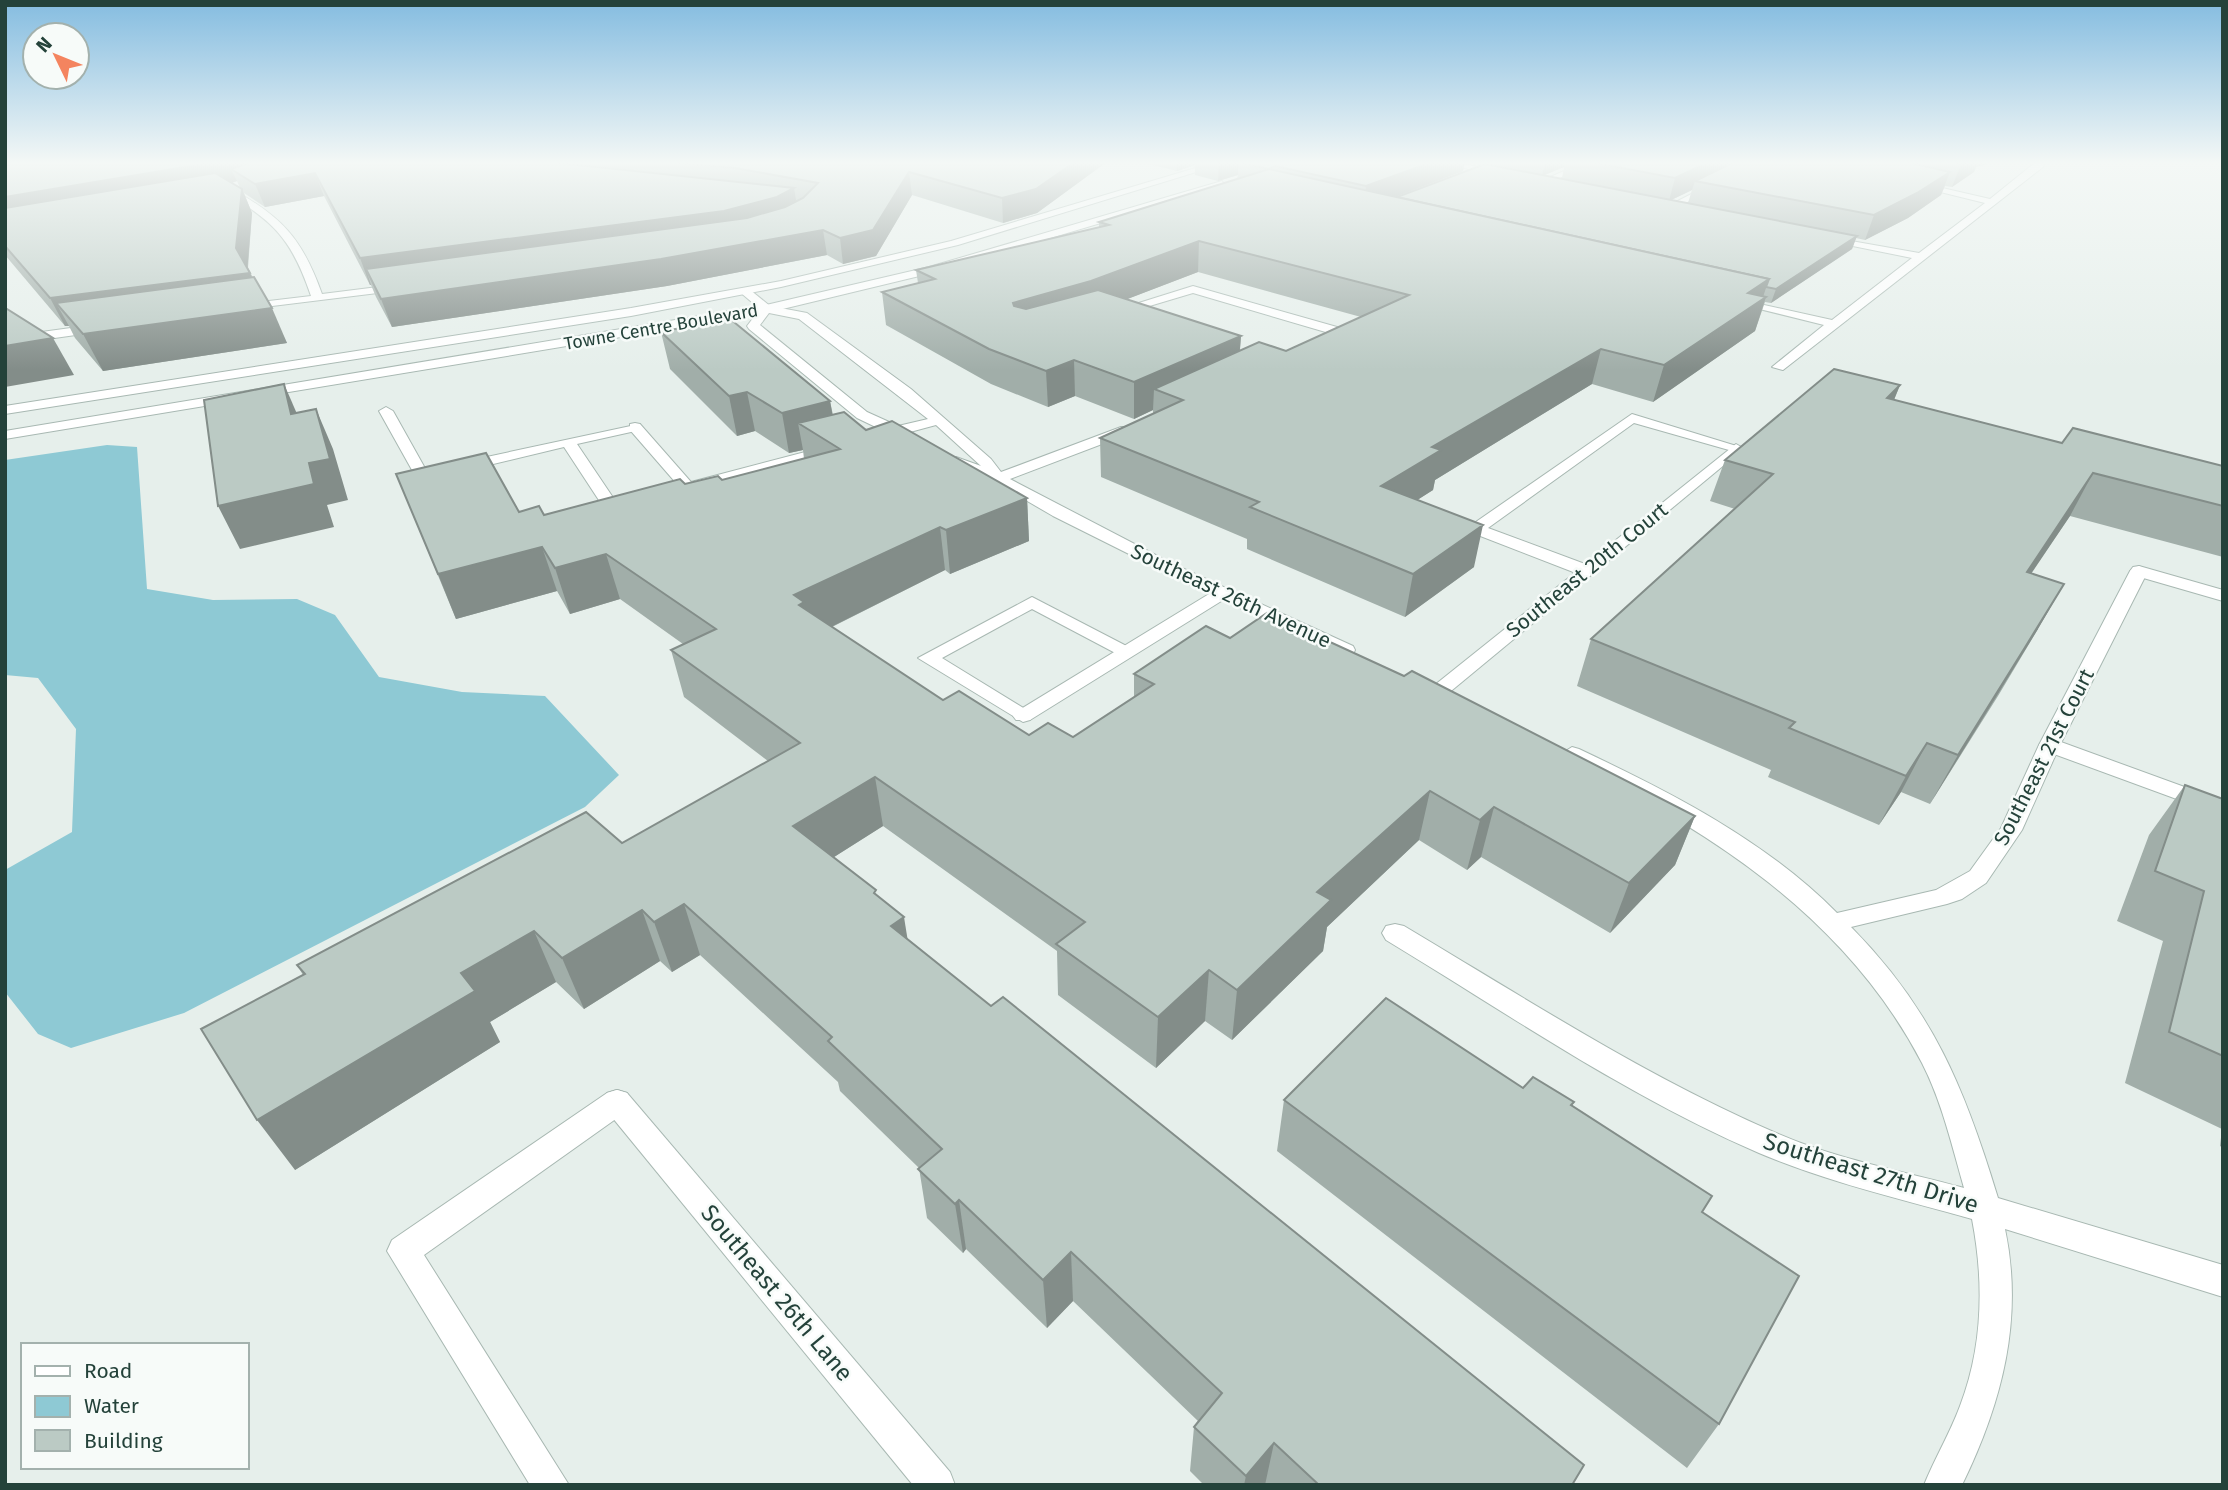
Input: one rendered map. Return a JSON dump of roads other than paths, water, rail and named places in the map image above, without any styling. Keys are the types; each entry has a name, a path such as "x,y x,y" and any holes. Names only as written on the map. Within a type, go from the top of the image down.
{"street":[{"path":"285,231 303,253 318,298"},
{"name":"Towne Centre Boulevard","path":"5,410 746,291 903,256 994,231"},
{"name":"Towne Centre Boulevard","path":"5,435 766,309 907,276 1066,231"},
{"path":"1778,368 1955,231"},
{"path":"982,234 1017,246"},
{"path":"1816,236 1921,257"},
{"path":"236,309 414,285"},
{"path":"1107,314 1193,289 1340,332 1308,347"},
{"path":"746,291 766,309 753,326 862,415 922,443"},
{"path":"1730,300 1834,324"},
{"name":"Southeast 26th Avenue","path":"766,309 803,316 906,392 986,462 998,478"},
{"path":"5,341 114,326"},
{"path":"386,411 422,475 635,426 682,489 841,446"},
{"name":"Southeast 20th Court","path":"1438,692 1587,571 1736,448 1632,418 1476,529 1587,571"},
{"path":"875,437 939,420"},
{"path":"998,478 1139,425"},
{"path":"568,442 612,508 638,501"},
{"name":"Southeast 26th Avenue","path":"946,456 998,478 1080,524 1222,593 1364,658"},
{"name":"Southeast 21st Court","path":"1831,923 1931,900 1970,884 1985,869 2011,831 2050,745 2139,571 2223,596"},
{"path":"1128,652 1032,602 928,658 1023,716 1128,652 1222,593"},
{"path":"1413,681 1463,704"},
{"path":"1548,743 1684,809 1757,860 1831,923 1879,977 1931,1052 1948,1088 1988,1209 1995,1269 1997,1326 1995,1344 1973,1421 1942,1485"},
{"path":"2050,745 2223,809"},
{"name":"Southeast 27th Drive","path":"1395,933 1591,1050 1751,1136 1843,1169 1988,1209 2223,1281"},
{"name":"Southeast 26th Lane","path":"551,1485 403,1251 617,1102 934,1484"}],"water":[{"path":"107,445 137,447 147,589 213,600 297,599 335,615 379,677 462,692 545,696 619,775 585,807 184,1013 71,1048 38,1034 5,992 5,870 72,832 76,729 38,678 5,675 5,460"}]}
